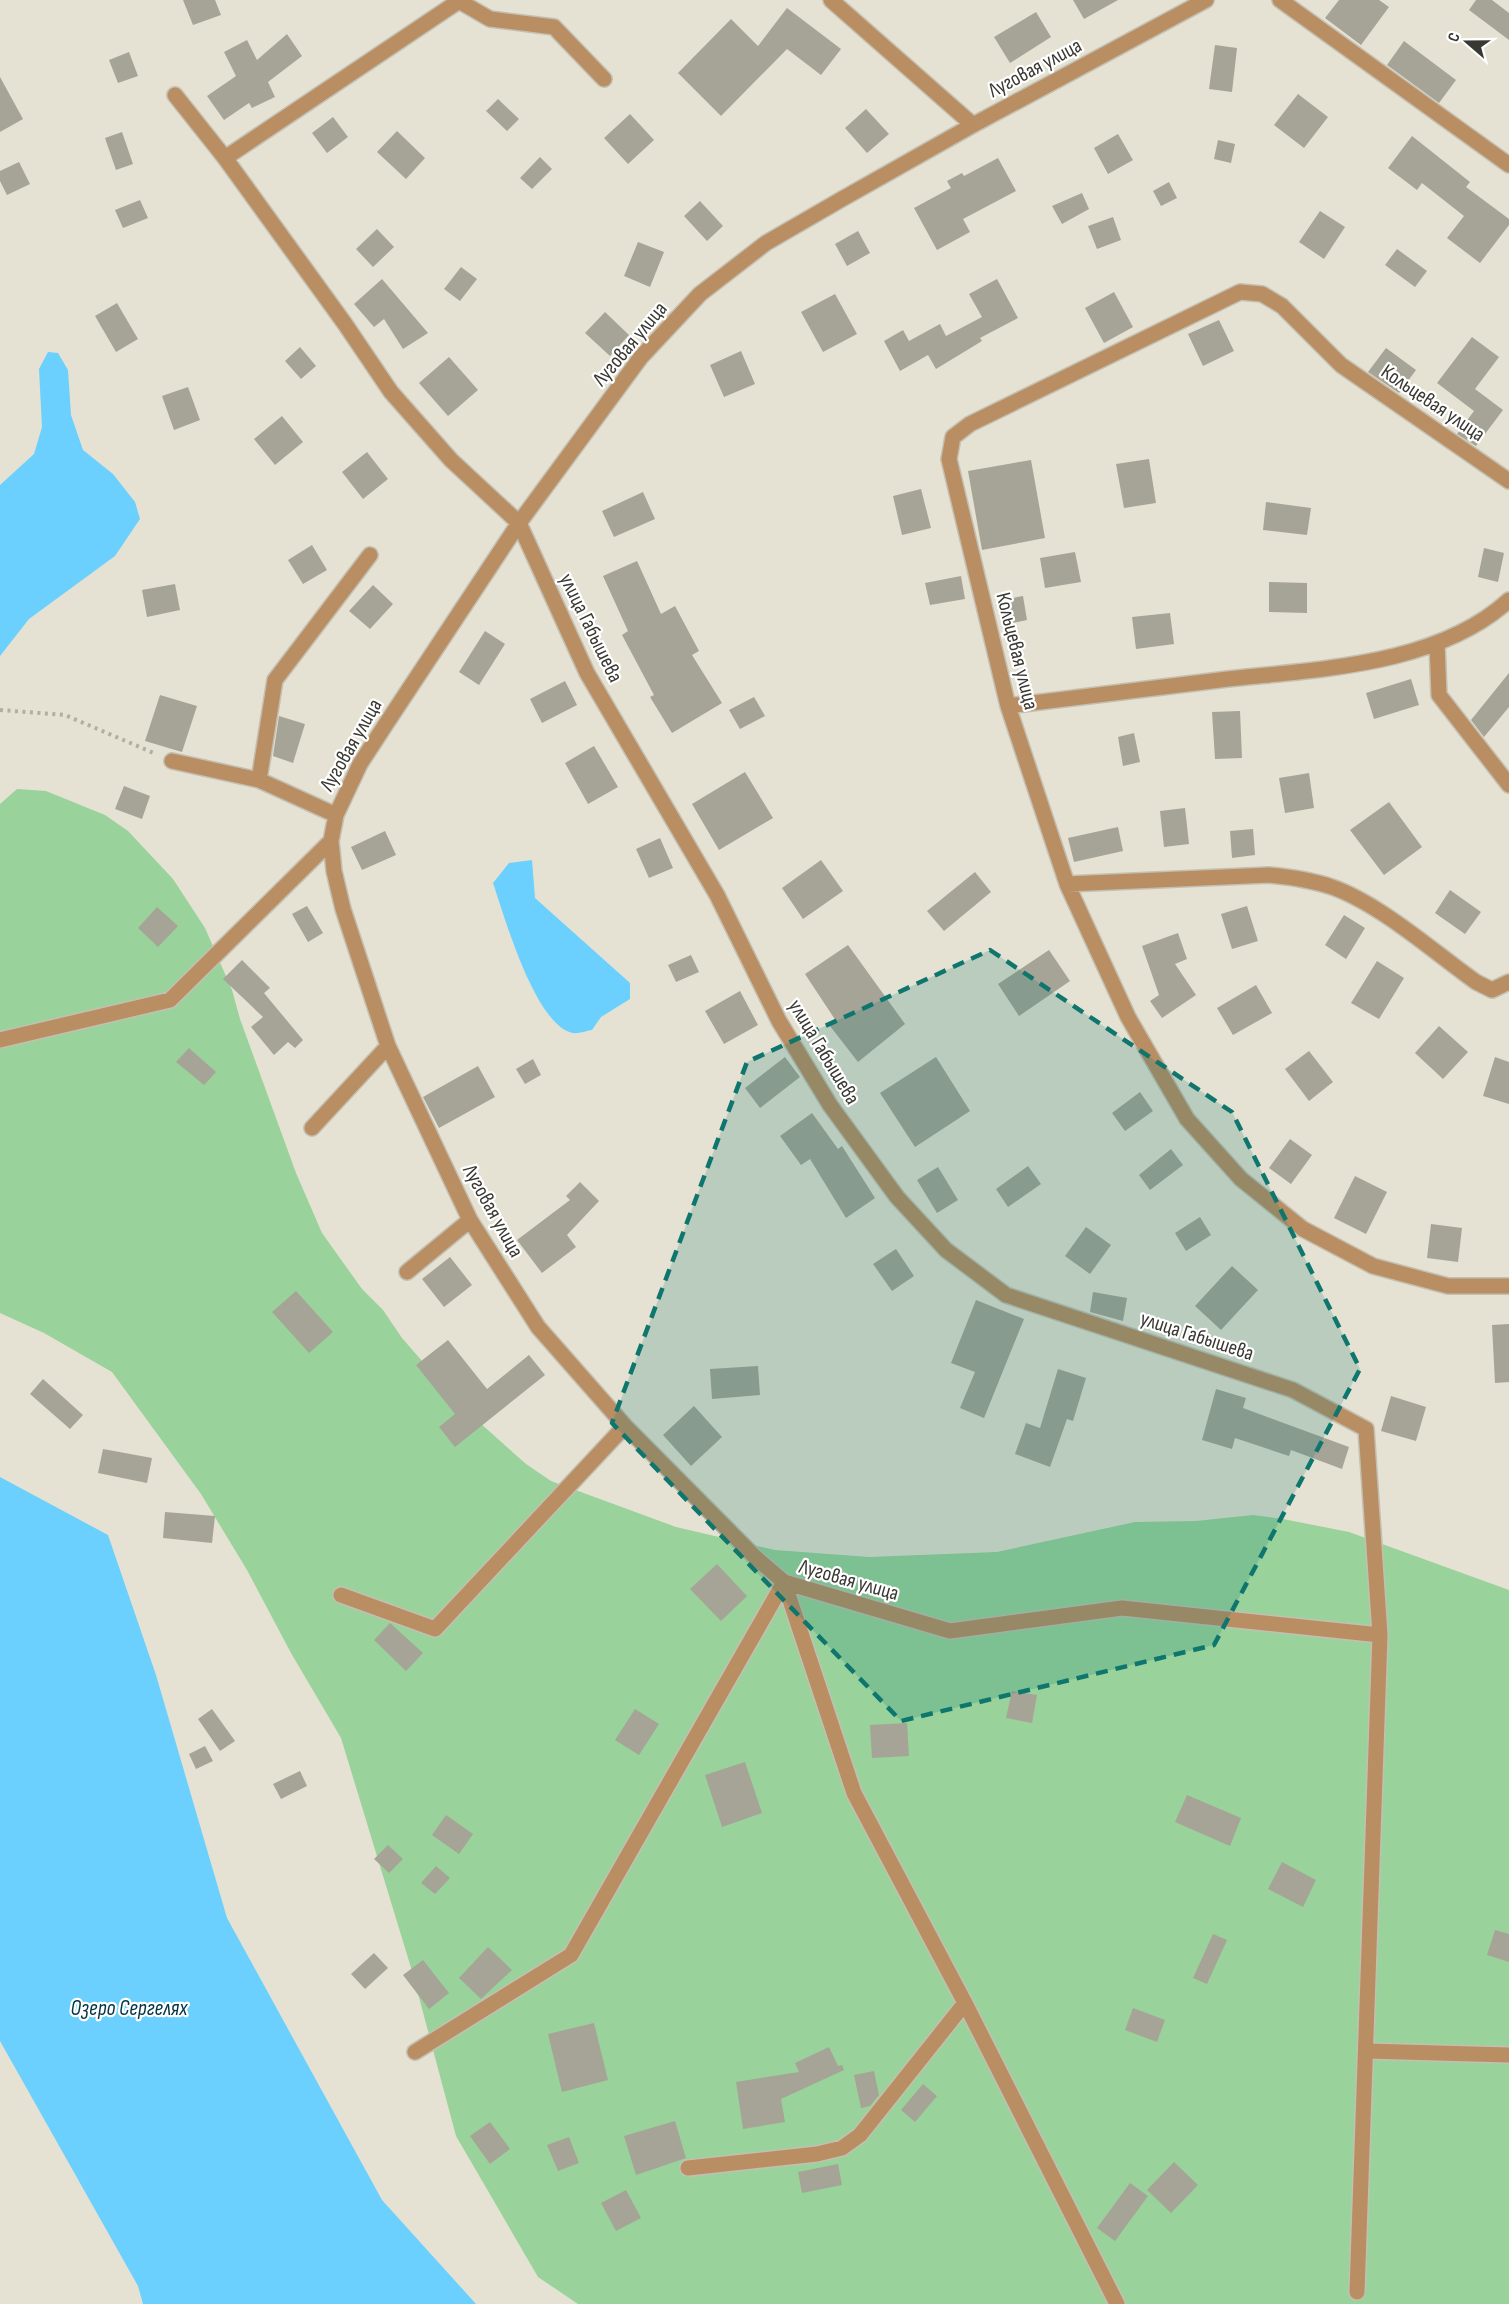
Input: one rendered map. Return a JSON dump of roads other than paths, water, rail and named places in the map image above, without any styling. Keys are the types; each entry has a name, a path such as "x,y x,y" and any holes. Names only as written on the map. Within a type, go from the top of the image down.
{"street":[{"path":"831,0 973,124"},
{"name":"Луговая улица","path":"1206,0 973,124 766,243 700,294 641,357 519,523 373,744 336,815 331,841 343,909 388,1046 470,1220 538,1328 625,1426 755,1557 784,1582 950,1631 1122,1608 1380,1635"},
{"path":"1280,0 1509,165"},
{"path":"225,158 459,1 490,19 554,27 604,79"},
{"path":"175,95 225,158 345,324 390,392 451,460 519,523"},
{"name":"Кольцевая улица","path":"1509,481 1341,365 1282,306 1262,294 1240,292 970,424 953,437 949,459 1008,706 1067,884 1128,1017 1187,1119 1242,1179 1303,1229 1373,1266 1448,1286 1509,1286"},
{"name":"улица Габышева","path":"519,523 587,673 717,895 779,1021 830,1105 897,1197 946,1250 1006,1295 1293,1390 1366,1429 1380,1635"},
{"path":"259,780 275,680 370,555"},
{"path":"1008,706 1360,663 1437,644 1480,623 1509,600"},
{"path":"1437,644 1439,695 1509,785"},
{"path":"172,761 259,780 336,815"},
{"path":"0,1040 170,1000 331,841"},
{"path":"1067,884 1269,875 1301,879 1334,888 1370,906 1476,982 1492,990 1509,982"},
{"path":"312,1128 388,1046"},
{"path":"407,1272 470,1220"},
{"path":"341,1595 435,1629 625,1426"},
{"path":"784,1582 854,1793 965,2003 1117,2304"},
{"path":"415,2052 571,1955 784,1582"},
{"path":"1357,2292 1380,1635"},
{"path":"688,2169 817,2154 842,2148 860,2135 965,2003"},
{"path":"1367,2051 1509,2055"}],"water":[{"path":"48,352 58,353 68,370 71,415 83,450 113,474 135,502 140,519 115,556 29,619 0,656 0,485 34,454 42,427 39,369"},
{"path":"532,860 535,898 630,983 630,999 601,1017 592,1030 573,1033 559,1026 546,1011 534,991 513,943 493,883 509,863"},
{"name":"Озеро Сергелях","path":"0,1477 108,1535 156,1675 227,1918 382,2200 476,2304 143,2304 138,2286 0,2041"}]}
